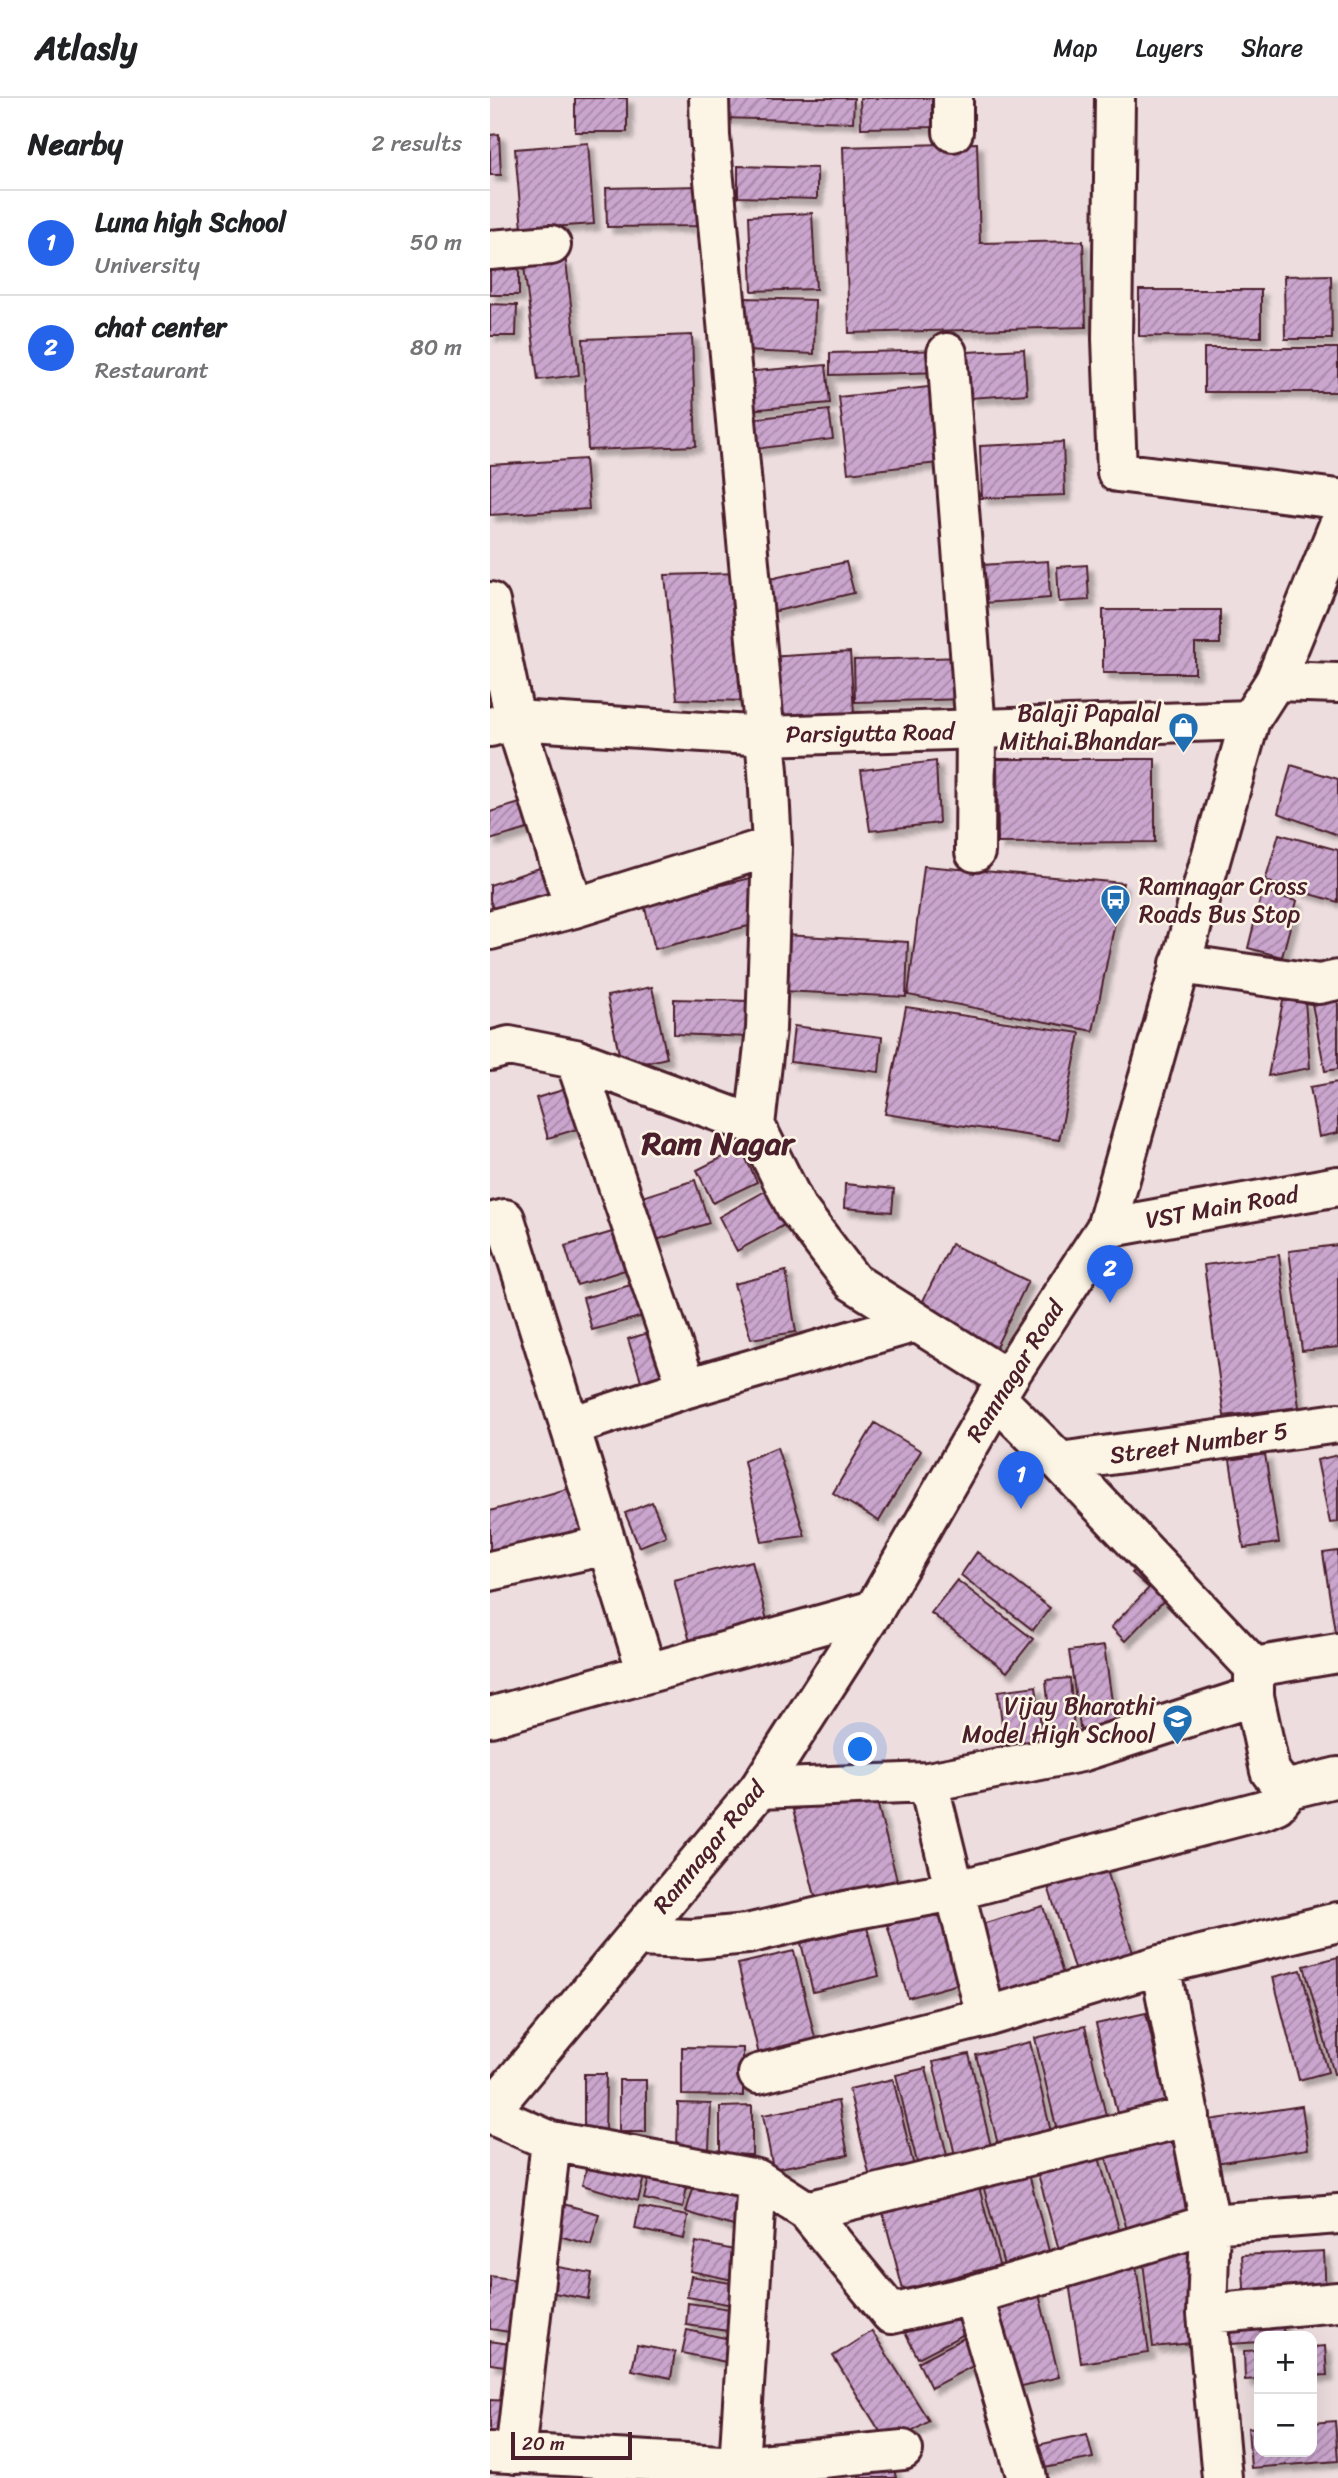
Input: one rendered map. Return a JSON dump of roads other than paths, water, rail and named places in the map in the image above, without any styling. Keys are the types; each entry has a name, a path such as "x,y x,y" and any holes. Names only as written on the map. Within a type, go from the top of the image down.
{"street":[{"path":"709,98 710,136 766,736 772,846 766,1029 755,1125 796,1207 853,1282 916,1322 1001,1389 1060,1462 1254,1682 1270,1771 1279,1783 1289,1789"},
{"path":"1115,98 1112,339 1117,472 1338,499"},
{"path":"490,250 551,245"},
{"path":"947,353 976,730 975,852"},
{"name":"Ramnagar Road","path":"490,2113 759,1789 874,1610 1001,1389 1106,1228 1250,720 1275,681 1338,527"},
{"path":"490,602 502,724 574,908"},
{"path":"1275,681 1338,683"},
{"name":"Parsigutta Road","path":"502,724 766,736 1250,720"},
{"path":"490,930 574,908 772,846"},
{"path":"1180,964 1319,984 1338,979"},
{"path":"490,1051 509,1046 575,1059 755,1125"},
{"path":"575,1059 687,1388"},
{"name":"VST Main Road","path":"1106,1228 1338,1186"},
{"path":"490,1223 505,1219 646,1673"},
{"path":"571,1426 687,1388 916,1322"},
{"name":"Street Number 5","path":"1060,1462 1338,1423"},
{"path":"490,1571 607,1545"},
{"path":"490,1717 874,1610"},
{"path":"759,1789 928,1782 1081,1752 1254,1682 1338,1653"},
{"path":"636,1937 693,1939 747,1934 845,1911 954,1891 1263,1810 1277,1804 1289,1789 1338,1777"},
{"path":"928,1782 986,2017"},
{"path":"758,2074 986,2017 1160,1965 1338,1922"},
{"path":"1160,1965 1210,2224 1207,2314 1222,2478"},
{"path":"490,2113 551,2141 757,2179 807,2211 891,2314 973,2295 1210,2224 1338,2214"},
{"path":"807,2211 1190,2116"},
{"path":"551,2141 502,2453 739,2466 903,2450"},
{"path":"739,2466 757,2179"},
{"path":"973,2295 1027,2478"},
{"path":"1207,2314 1338,2302"}],"place":[{"name":"Balaji Papalal Mithai Bhandar","path":"1184,754"},
{"name":"Ramnagar Cross Roads Bus Stop","path":"1116,927"},
{"name":"chat center","path":"1110,1303"},
{"name":"Luna high School","path":"1021,1509"},
{"name":"Vijay Bharathi Model High School","path":"1178,1747"}],"district":[{"name":"Ram Nagar","path":"718,1143"}]}
